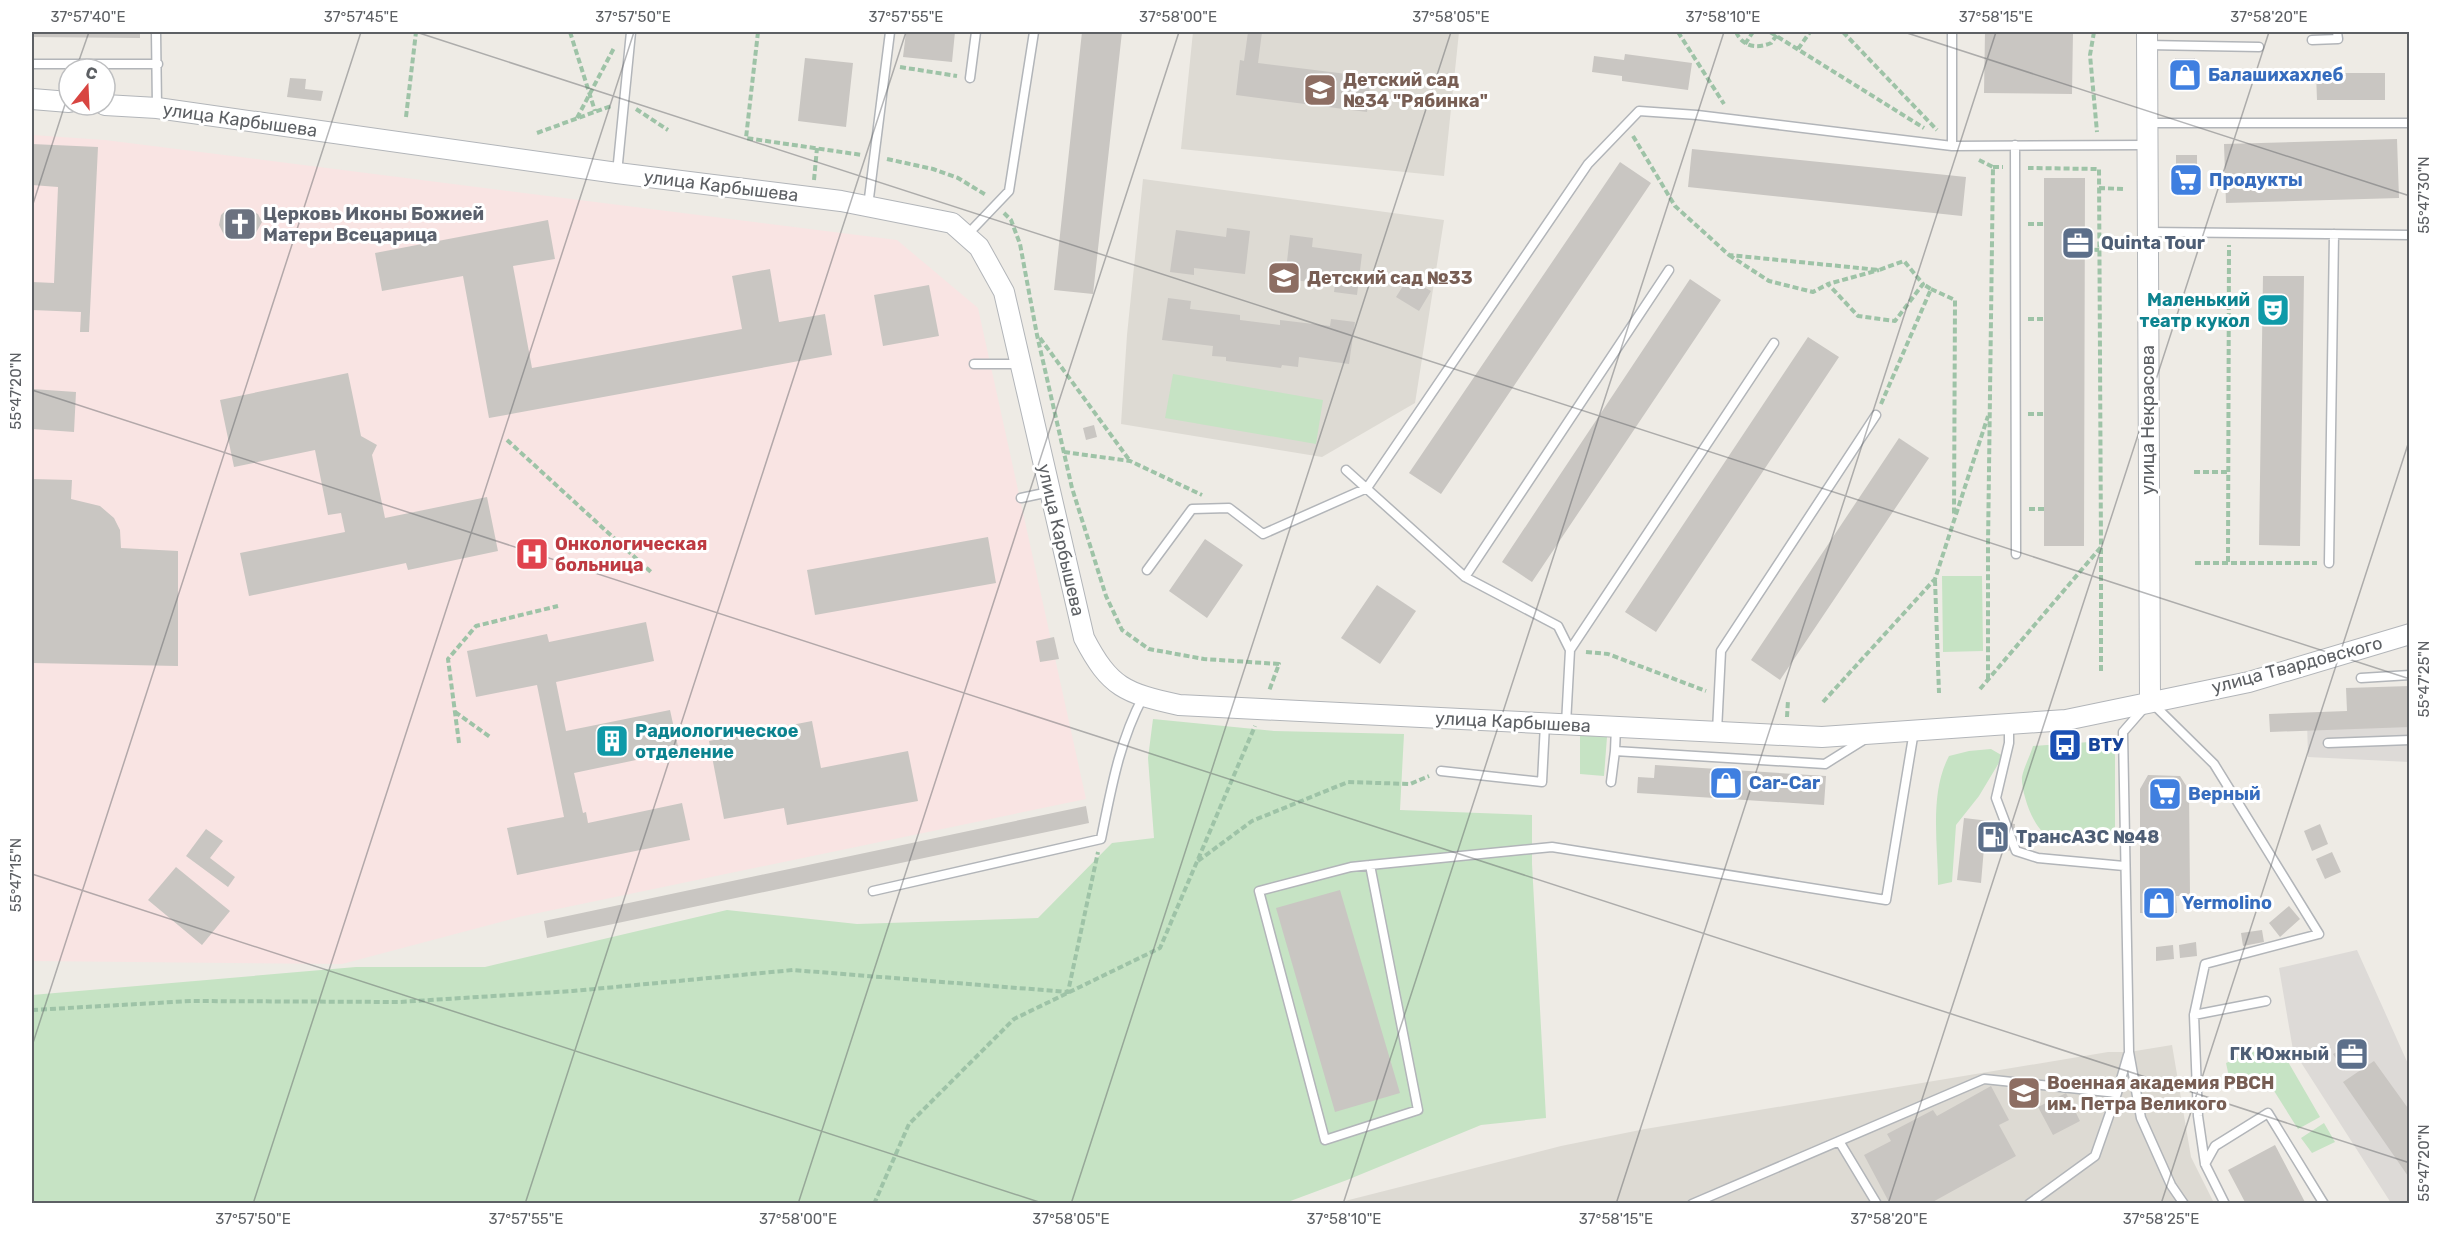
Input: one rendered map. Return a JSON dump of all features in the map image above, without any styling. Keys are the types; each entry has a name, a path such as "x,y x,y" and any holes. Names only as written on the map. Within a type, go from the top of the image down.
{"street":[{"name":"улица Некрасова","path":"2147,38 2150,701"},
{"path":"32,99 57,101"},
{"name":"улица Карбышева","path":"117,106 157,108 617,173 831,199 952,223 979,247 1004,292 1084,638 1099,666 1118,685 1143,697 1179,705 1262,710 1822,737 2066,720 2150,701"},
{"name":"улица Твардовского","path":"2150,701 2249,682 2409,634"}],"lane":[{"path":"156,32 157,108"},
{"path":"617,173 631,32"},
{"path":"868,206 890,32"},
{"path":"970,78 976,32"},
{"path":"966,236 1010,191 1034,32"},
{"path":"1952,32 1953,146"},
{"path":"2312,40 2338,39 2337,32"},
{"path":"2147,38 2259,47"},
{"path":"32,64 158,64"},
{"path":"1147,570 1192,509 1229,508 1263,534 1366,488 1588,164 1640,111 1953,146 2147,145"},
{"path":"2147,123 2409,123"},
{"path":"2015,145 2016,554"},
{"path":"2148,232 2409,235"},
{"path":"2329,563 2334,234"},
{"path":"1465,577 1669,270"},
{"path":"1570,650 1774,343"},
{"path":"974,364 1020,364"},
{"path":"1717,732 1721,651 1876,415"},
{"path":"1346,470 1465,577 1558,626 1570,650 1566,725"},
{"path":"1021,498 1049,492"},
{"path":"2361,678 2409,675"},
{"path":"873,891 1101,840 1119,752 1143,697"},
{"path":"2184,1203 2171,1185 2141,1118 2129,1052 2123,732 2150,701 2214,764 2319,934 2205,964 2193,1015 2198,1116 2205,1164 2225,1203"},
{"path":"1441,771 1542,782 1545,724"},
{"path":"2008,724 2009,743 1996,798 2016,851 2038,858 2124,866"},
{"path":"1611,782 1616,727"},
{"path":"1370,865 1418,1110 1325,1140 1259,891 1351,867 1370,865 1552,847 1886,900 1914,731"},
{"path":"1615,751 1826,764 1873,733"},
{"path":"2328,743 2409,740"},
{"path":"2193,1015 2266,1001"},
{"path":"2029,1203 2095,1156 2129,1052"},
{"path":"1692,1203 1984,1079 2117,1093"},
{"path":"2205,1164 2215,1146 2268,1113 2324,1203"},
{"path":"1839,1141 1877,1203"}],"path":[{"path":"406,117 416,32"},
{"path":"570,32 595,111"},
{"path":"1678,32 1733,120"},
{"path":"1736,32 1745,44 1754,47 1763,47 1771,43 1778,34"},
{"path":"1745,44 1753,32"},
{"path":"1770,32 1778,34 1798,50 1953,146 1993,167 2099,169 2101,674"},
{"path":"1798,50 1810,32"},
{"path":"1843,32 1953,146"},
{"path":"2094,32 2090,55 2098,145"},
{"path":"576,118 617,42"},
{"path":"886,64 970,78"},
{"path":"537,133 624,101 668,130"},
{"path":"1626,125 1675,206 1729,255 1770,281 1813,292 1828,284 1904,261 1923,284 1955,300 1954,520"},
{"path":"813,184 817,148"},
{"path":"1988,679 1993,167"},
{"path":"2099,188 2122,189"},
{"path":"2228,562 2229,233"},
{"path":"2085,249 2099,250"},
{"path":"1729,255 1879,270"},
{"path":"1828,284 1858,316 1895,321 1923,284"},
{"path":"1876,415 1931,289"},
{"path":"1037,335 1130,461"},
{"path":"1939,693 1935,579 1990,410"},
{"path":"507,440 652,573"},
{"path":"874,1203 909,1124 1014,1019 1160,948 1262,710 1279,664 1204,659 1149,649 1122,630 1106,596 1072,488 1064,452 1130,461 1229,508"},
{"path":"2194,472 2228,472"},
{"path":"1980,689 2101,547"},
{"path":"2195,562 2329,563"},
{"path":"1822,702 1935,579"},
{"path":"459,743 448,659 476,626 558,606"},
{"path":"1570,650 1608,654 1719,696"},
{"path":"1787,718 1788,700"},
{"path":"454,711 490,737"},
{"path":"1197,861 1252,821 1348,782 1410,784 1441,771"},
{"path":"1068,992 1101,840"},
{"path":"32,1010 191,1001 411,1001 573,991 793,970 1068,992"}],"shaded area":[{"name":"Детский сад №34 \"Рябинка\"","path":"1193,32 1459,32 1444,176 1181,149"},
{"name":"Онкологическая больница","path":"32,135 105,140 897,240 978,308 1086,799 519,917 342,964 32,961"},
{"name":"Детский сад №33","path":"1143,179 1444,220 1415,403 1322,457 1121,424 1127,335"},
{"path":"2409,714 2409,762 2308,757 2307,721"},
{"path":"2357,950 2409,1066 2409,1203 2391,1203 2293,1050 2279,968"},
{"name":"Военная академия РВСН им. Петра Великого","path":"2172,1045 2191,1157 2214,1203 1333,1204 1561,1146 1645,1129 2108,1052 2129,1052"}],"green space":[{"path":"1173,374 1323,400 1316,444 1165,418"},
{"path":"1942,576 1982,576 1983,651 1943,652"},
{"path":"1153,719 1274,731 1404,734 1400,810 1532,815 1532,864 1546,1118 1481,1125 1285,1203 32,1204 32,995 356,967 485,967 727,910 857,924 1038,918 1112,843 1154,838 1148,758"},
{"path":"1580,735 1607,737 1604,776 1580,774"},
{"path":"2104,741 2114,750 2115,756 2115,827 2103,838 2084,844 2044,833 2035,822 2025,798 2022,783 2023,773 2033,746"},
{"path":"1991,749 2003,756 1979,796 1956,825 1952,882 1938,885 1936,819 1943,771 1949,756"},
{"path":"2263,1048 2283,1053 2320,1117 2298,1129 2264,1075 2231,1086 2226,1063"},
{"path":"2324,1123 2335,1142 2312,1153 2301,1138"}],"building":[{"path":"32,32 140,32 140,38 32,37"},
{"path":"906,32 955,32 952,62 903,57"},
{"path":"1082,32 1122,32 1093,294 1054,290"},
{"path":"1248,32 1262,32 1258,63 1371,77 1367,112 1236,95 1240,60 1244,61"},
{"path":"1985,32 2073,32 2072,94 1984,93"},
{"path":"1625,54 1692,63 1688,90 1622,81 1622,76 1592,72 1594,56 1624,60"},
{"path":"805,58 853,63 846,127 798,121"},
{"name":"Балашихахлеб","path":"2175,58 2195,58 2195,81 2176,81"},
{"path":"2316,73 2385,73 2385,100 2317,100"},
{"path":"290,78 306,79 305,89 323,91 321,101 287,97"},
{"path":"2397,139 2399,198 2226,203 2224,144"},
{"path":"32,144 98,147 89,332 80,332 81,312 32,310 32,282 54,283 58,187 32,185"},
{"path":"1692,149 1966,177 1962,216 1688,187"},
{"name":"Продукты","path":"2176,155 2197,155 2197,189 2176,189"},
{"path":"1620,162 1651,183 1441,494 1409,473"},
{"path":"2044,178 2085,178 2084,546 2044,546"},
{"name":"Церковь Иконы Божией Матери Всецарица","path":"252,208 262,222 254,236 228,237 223,233 219,225 221,215 226,210"},
{"path":"548,220 555,259 513,266 532,368 742,329 732,276 770,269 779,322 825,314 832,355 489,418 463,276 382,291 375,253"},
{"path":"1227,228 1250,231 1245,274 1194,268 1194,275 1170,272 1176,230 1226,237"},
{"path":"1290,235 1313,238 1312,247 1362,254 1357,295 1334,292 1335,285 1285,279"},
{"path":"2263,276 2304,276 2300,546 2259,545"},
{"path":"1408,278 1431,291 1419,311 1396,297"},
{"path":"1690,279 1721,300 1532,582 1502,562"},
{"path":"929,285 939,336 883,346 874,295"},
{"path":"1168,298 1191,301 1190,309 1240,315 1240,320 1280,325 1280,320 1330,326 1331,319 1355,322 1349,364 1299,357 1298,367 1282,365 1281,368 1226,361 1226,357 1212,356 1213,346 1162,340"},
{"path":"1808,337 1839,357 1656,632 1625,612"},
{"path":"348,373 361,436 377,445 372,455 385,518 487,497 498,551 408,570 406,563 249,596 240,553 345,532 341,513 328,515 315,450 234,467 220,400"},
{"path":"32,389 76,392 74,432 32,429"},
{"path":"1094,425 1097,437 1086,440 1083,428"},
{"path":"1899,438 1929,458 1780,680 1751,660"},
{"path":"32,479 72,480 71,499 100,506 114,518 120,530 121,548 178,551 178,666 32,663"},
{"path":"988,537 996,583 815,615 807,570"},
{"path":"1205,539 1243,565 1207,618 1169,591"},
{"path":"1377,585 1416,611 1380,664 1341,638"},
{"name":"Радиологическое отделение","path":"646,622 654,661 556,682 566,731 670,710 679,751 574,773 583,813 586,812 588,823 682,803 690,840 517,875 507,828 564,817 537,685 476,697 467,651 547,634 549,642"},
{"path":"1054,637 1059,659 1040,662 1036,641"},
{"path":"2410,686 2410,727 2270,732 2269,714 2347,711 2346,688"},
{"path":"812,721 821,768 908,751 918,801 787,825 784,808 724,819 709,741"},
{"path":"1655,765 1826,776 1824,805 1637,793 1638,777 1654,778"},
{"path":"2148,775 2180,776 2189,790 2190,896 2176,896 2177,913 2140,913 2140,789"},
{"path":"1086,806 1089,823 547,938 544,921"},
{"path":"1964,818 2015,824 2013,851 1984,848 1981,883 1957,880"},
{"path":"2320,824 2328,844 2312,851 2304,831"},
{"path":"206,829 223,841 210,858 235,877 228,887 186,856"},
{"path":"2332,852 2341,872 2325,879 2316,859"},
{"path":"176,867 230,911 202,945 148,900"},
{"path":"1340,890 1400,1093 1335,1112 1276,908"},
{"path":"2289,906 2300,919 2280,937 2269,923"},
{"path":"2262,930 2264,942 2243,946 2241,933"},
{"path":"2196,942 2197,956 2180,958 2179,945"},
{"path":"2173,945 2174,959 2156,961 2156,947"},
{"path":"2360,1040 2368,1057 2344,1071 2333,1054"},
{"path":"2374,1061 2410,1111 2410,1179 2343,1082"},
{"path":"1991,1086 2009,1120 1999,1125 2016,1156 1929,1204 1911,1204 1910,1201 1906,1204 1890,1204 1864,1155 1891,1141 1887,1134 1933,1110 1937,1116"},
{"path":"2066,1093 2080,1121 2053,1135 2038,1107"},
{"path":"2275,1145 2306,1204 2246,1204 2228,1170"}],"place":[{"name":"Балашихахлеб","path":"2185,75"},
{"name":"Детский сад №34 \"Рябинка\"","path":"1320,90"},
{"name":"Продукты","path":"2186,180"},
{"name":"Церковь Иконы Божией Матери Всецарица","path":"240,224"},
{"name":"Quinta Tour","path":"2078,243"},
{"name":"Детский сад №33","path":"1284,278"},
{"name":"Маленький театр кукол","path":"2273,310"},
{"name":"Онкологическая больница","path":"532,554"},
{"name":"Радиологическое отделение","path":"612,741"},
{"name":"ВТУ","path":"2065,745"},
{"name":"Car-Car","path":"1726,783"},
{"name":"Верный","path":"2165,794"},
{"name":"ТрансАЗС №48","path":"1993,837"},
{"name":"Yermolino","path":"2159,903"},
{"name":"ГК Южный","path":"2352,1054"},
{"name":"Военная академия РВСН им. Петра Великого","path":"2024,1093"}]}
